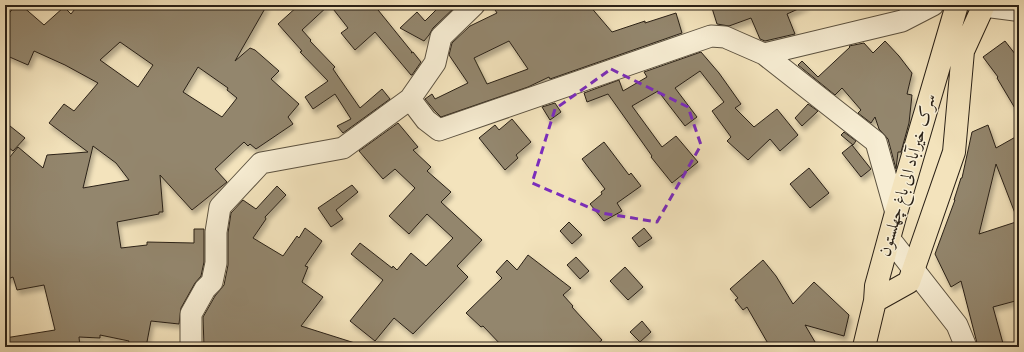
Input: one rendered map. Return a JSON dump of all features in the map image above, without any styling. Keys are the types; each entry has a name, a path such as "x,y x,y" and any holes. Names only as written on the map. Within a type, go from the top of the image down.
{"main road":[{"name":"سرک خیرآباد الی باغ چهلستون","path":"864,347 875,302 876,286 896,212 957,5"},
{"path":"875,302 909,282 914,270 954,152 963,52 984,6"}],"street":[{"path":"192,347 190,344 191,314 205,288 212,282 216,263 216,232 220,207 261,163 343,148 410,99 435,63 441,37 474,5"},
{"path":"764,54 902,21 933,5"},
{"path":"984,6 1015,10 1019,8"},
{"path":"410,99 426,120 439,130 711,36 725,37 764,54 876,142 896,212"},
{"path":"889,238 958,325 966,347"}],"highlighted area":[{"path":"611,69 688,107 701,145 657,222 602,213 532,183 555,109"}],"building":[{"path":"16,5 21,5 44,25 64,7 71,14 78,5 267,5 235,61 250,48 255,50 279,71 271,79 299,104 288,117 293,124 256,149 250,144 248,146 244,142 215,169 227,182 192,210 160,175 163,212 117,222 121,248 147,245 147,242 194,243 194,229 204,229 204,262 201,276 195,283 181,308 179,324 151,321 146,347 127,347 129,341 100,335 100,338 79,337 80,347 52,347 52,344 33,347 5,347 5,338 55,330 44,285 17,290 13,277 5,280 5,163 18,147 43,168 47,155 88,152 49,123 64,104 74,111 98,83 65,65 34,51 28,65 5,55 5,18","holes":["120,42 153,65 138,87 100,60","198,67 228,88 227,90 237,98 222,117 183,92","93,146 116,163 129,180 83,188"]},
{"path":"299,5 329,5 302,30 311,40 310,41 335,67 333,69 360,108 382,89 390,99 343,133 337,126 351,119 335,94 313,109 305,97 328,81 300,52 302,51 278,24"},
{"path":"330,5 374,5 412,52 411,53 413,52 421,62 412,75 375,32 355,50 341,33 348,28"},
{"path":"441,5 457,5 433,28 424,41 400,28 417,12 425,21"},
{"path":"492,5 589,5 612,32 676,13 682,33 550,79 549,77 528,87 441,117 425,99 432,94 435,99 468,83 449,55 452,43 470,26 497,13","holes":["509,41 528,69 487,84 474,58"]},
{"path":"711,5 807,5 787,14 795,34 765,41 760,39 751,18 729,26 717,24"},
{"path":"885,41 912,73 907,94 912,95 909,123 901,152 898,152 896,169 888,139 879,129 875,117 871,123 858,113 861,110 842,88 835,95 798,65 802,61 818,77 850,47 849,46 864,43 873,53"},
{"path":"1005,41 1019,59 1019,115 997,78 998,77 983,57"},
{"path":"701,52 719,73 741,104 735,108 754,127 777,109 798,135 780,151 770,139 748,160 727,141 731,137 712,111 724,102 700,71 675,88 697,117 685,126 658,91 632,106 662,147 676,136 698,162 672,183 651,157 652,156 608,94 587,102 584,93 619,80 623,91 647,77 644,72"},
{"path":"555,103 561,112 550,120 542,107"},
{"path":"808,104 818,111 802,126 795,118"},
{"path":"512,119 531,142 516,155 518,158 505,170 479,138 495,125 499,130"},
{"path":"5,122 25,138 13,151 5,145"},
{"path":"398,123 418,147 413,150 431,167 427,171 451,192 441,202 482,240 457,266 468,277 413,334 394,318 375,341 350,321 383,280 351,254 360,243 392,268 393,266 397,270 411,253 426,266 453,238 427,214 409,234 389,216 415,188 395,169 383,179 359,151"},
{"path":"988,125 996,148 1019,135 1019,221 1019,300 993,307 1004,347 978,347 961,281 951,287 935,254 962,178 972,132","holes":["996,164 1018,221 979,234"]},
{"path":"844,132 856,141 853,145 841,135"},
{"path":"604,142 629,175 631,173 641,186 617,203 622,211 604,221 590,204 602,194 601,192 605,189 582,159"},
{"path":"852,145 871,169 861,177 842,153"},
{"path":"809,168 829,193 810,208 790,184"},
{"path":"352,185 358,192 336,210 343,219 331,227 318,208"},
{"path":"277,186 286,195 265,217 266,219 253,238 283,256 297,236 299,238 305,228 322,241 305,266 308,267 302,282 323,297 301,326 358,344 358,347 204,347 203,317 215,296 224,285 228,265 228,233 231,213 243,200 256,209"},
{"path":"569,222 582,235 572,244 560,231"},
{"path":"644,228 652,238 639,247 632,238"},
{"path":"528,255 571,288 563,295 602,340 594,347 503,347 483,326 481,327 466,313 502,278 496,272 507,260 517,270"},
{"path":"576,257 589,271 580,279 567,265"},
{"path":"763,260 776,276 793,304 814,282 849,315 844,336 805,325 818,347 770,347 747,307 743,310 735,300 738,298 730,289"},
{"path":"625,267 643,287 628,300 610,281"},
{"path":"642,321 651,332 640,342 630,332"}]}
